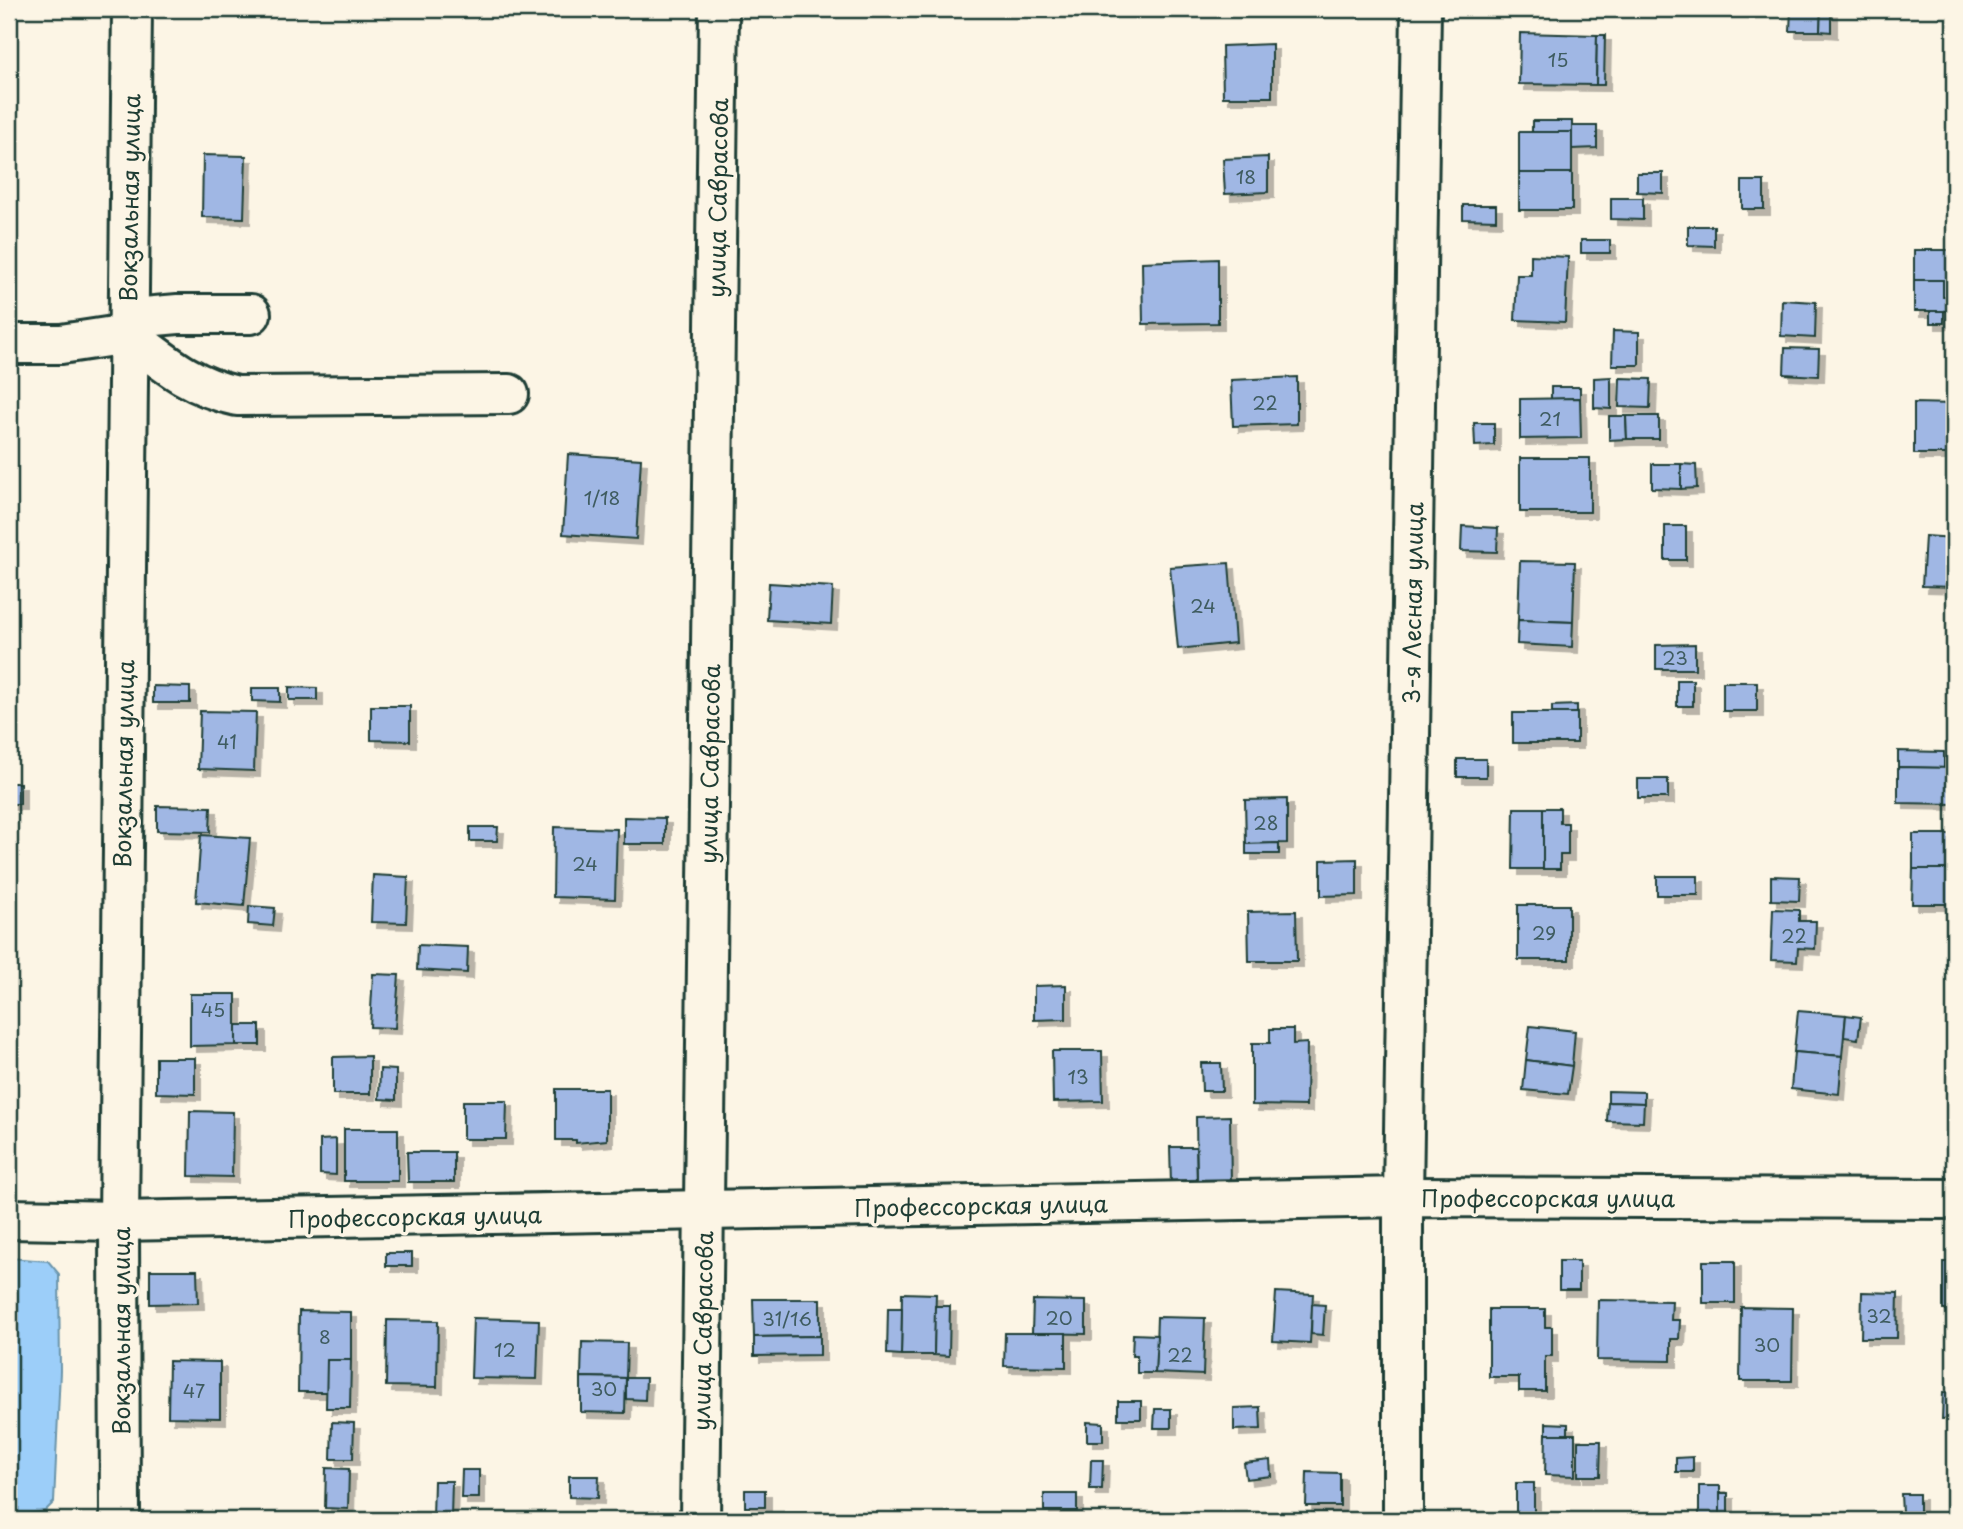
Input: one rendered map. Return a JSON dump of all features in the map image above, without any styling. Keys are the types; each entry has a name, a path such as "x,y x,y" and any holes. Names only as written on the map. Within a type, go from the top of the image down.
{"street":[{"name":"Вокзальная улица","path":"120,1520 119,1221 132,9"},
{"name":"улица Саврасова","path":"700,1520 719,9"},
{"name":"3-я Лесная улица","path":"1403,1520 1403,1196 1421,9"},
{"path":"9,344 61,344 127,334 144,317 251,314"},
{"path":"127,334 187,380 211,391 237,396 509,394"},
{"name":"Профессорская улица","path":"9,1219 119,1221 1403,1196 1954,1199"}],"water":[{"path":"9,1258 48,1261 59,1274 60,1371 54,1502 45,1511 9,1517"}],"building":[{"path":"1791,9 1821,9 1820,31 1790,31"},
{"path":"1821,9 1831,9 1831,32 1820,31"},
{"path":"1520,33 1597,35 1596,85 1519,84"},
{"path":"1597,35 1605,35 1604,85 1596,85"},
{"path":"1272,44 1272,97 1223,97 1222,46"},
{"path":"1532,121 1572,121 1572,132 1532,133"},
{"path":"1572,126 1597,126 1597,148 1572,149"},
{"path":"1519,132 1572,132 1572,173 1519,173"},
{"path":"203,155 246,156 244,218 202,217"},
{"path":"1268,157 1268,192 1225,194 1223,159"},
{"path":"1519,173 1572,173 1572,210 1519,210"},
{"path":"1637,173 1663,173 1663,193 1637,192"},
{"path":"1742,181 1764,181 1764,209 1742,209"},
{"path":"1611,198 1643,198 1643,220 1611,219"},
{"path":"1463,205 1496,205 1496,220 1463,219"},
{"path":"1688,226 1714,226 1714,246 1688,245"},
{"path":"1581,240 1610,240 1610,253 1581,253"},
{"path":"1914,250 1954,250 1954,297 1943,297 1943,280 1914,280"},
{"path":"1531,255 1568,257 1565,322 1515,320 1517,275 1531,275"},
{"path":"1218,259 1218,323 1143,324 1142,262"},
{"path":"1914,280 1943,280 1943,297 1954,297 1954,311 1914,311"},
{"path":"1782,300 1816,302 1815,338 1781,336"},
{"path":"1930,311 1944,311 1944,323 1930,323"},
{"path":"1613,331 1639,332 1639,365 1612,365"},
{"path":"1785,348 1819,349 1818,376 1784,374"},
{"path":"1297,377 1297,424 1233,426 1231,380"},
{"path":"1611,377 1611,409 1594,408 1594,378"},
{"path":"1620,378 1651,379 1650,408 1619,407"},
{"path":"1551,387 1580,387 1580,398 1551,399"},
{"path":"1580,398 1581,438 1520,439 1520,399"},
{"path":"1914,403 1954,404 1954,454 1914,454"},
{"path":"1609,416 1626,416 1627,439 1609,440"},
{"path":"1626,416 1659,416 1659,439 1627,439"},
{"path":"1474,423 1494,423 1494,445 1475,446"},
{"path":"568,454 641,459 636,539 563,534"},
{"path":"1520,458 1590,458 1590,512 1520,512"},
{"path":"1652,464 1681,464 1681,489 1652,488"},
{"path":"1681,464 1696,465 1697,488 1681,489"},
{"path":"1462,526 1498,528 1497,552 1461,551"},
{"path":"1665,526 1686,526 1686,560 1665,560"},
{"path":"1925,536 1954,538 1954,587 1922,586"},
{"path":"1520,561 1575,562 1573,622 1518,620"},
{"path":"1229,563 1235,643 1178,649 1170,567"},
{"path":"769,583 833,587 831,624 767,620"},
{"path":"1518,620 1573,622 1572,647 1517,644"},
{"path":"1695,644 1695,669 1656,669 1656,645"},
{"path":"1677,680 1693,680 1693,706 1677,706"},
{"path":"1723,682 1757,682 1757,711 1723,711"},
{"path":"153,686 190,687 190,703 153,703"},
{"path":"289,687 317,688 317,700 289,700"},
{"path":"252,688 280,688 280,702 252,701"},
{"path":"1577,705 1577,713 1552,713 1552,706"},
{"path":"371,706 410,706 410,741 371,740"},
{"path":"200,711 256,712 254,771 198,769"},
{"path":"1513,713 1577,713 1577,743 1513,743"},
{"path":"1898,751 1944,752 1944,768 1898,767"},
{"path":"1457,759 1486,759 1486,777 1457,777"},
{"path":"1898,767 1954,768 1954,804 1898,803"},
{"path":"1638,779 1668,779 1668,798 1638,798"},
{"path":"9,783 20,783 20,804 9,804"},
{"path":"1287,799 1287,843 1246,844 1245,800"},
{"path":"157,806 211,807 210,832 157,831"},
{"path":"1514,808 1543,808 1543,869 1513,869"},
{"path":"1543,808 1560,808 1560,823 1568,823 1568,855 1560,855 1560,869 1543,869"},
{"path":"624,817 665,818 665,844 624,844"},
{"path":"470,827 498,827 497,841 470,841"},
{"path":"554,827 617,829 615,899 553,897"},
{"path":"1913,834 1954,834 1954,869 1913,869"},
{"path":"201,835 250,838 244,906 196,902"},
{"path":"1279,843 1279,854 1246,854 1246,844"},
{"path":"1357,859 1357,895 1321,896 1321,860"},
{"path":"1913,869 1954,869 1954,904 1912,904"},
{"path":"373,875 408,877 406,923 371,922"},
{"path":"1657,876 1698,876 1698,895 1657,895"},
{"path":"1771,876 1800,877 1799,901 1771,900"},
{"path":"1518,905 1569,905 1569,960 1518,960"},
{"path":"249,906 275,908 273,926 248,924"},
{"path":"1773,909 1799,910 1799,921 1816,921 1815,949 1798,948 1797,961 1771,960"},
{"path":"1296,911 1297,961 1249,961 1248,912"},
{"path":"418,945 468,947 467,973 417,970"},
{"path":"373,974 399,975 395,1028 370,1027"},
{"path":"1066,985 1066,1019 1034,1020 1034,986"},
{"path":"190,994 236,994 236,1045 190,1046"},
{"path":"1798,1011 1846,1015 1842,1056 1794,1052"},
{"path":"1846,1015 1861,1017 1858,1039 1844,1037"},
{"path":"236,1025 260,1025 260,1045 236,1045"},
{"path":"1530,1026 1575,1031 1572,1066 1526,1060"},
{"path":"1270,1029 1293,1029 1293,1044 1307,1043 1306,1106 1252,1105 1252,1043 1270,1043"},
{"path":"1052,1051 1102,1051 1103,1101 1053,1102"},
{"path":"1794,1052 1842,1056 1839,1094 1791,1089"},
{"path":"370,1056 370,1094 333,1094 333,1057"},
{"path":"156,1058 195,1058 195,1094 156,1093"},
{"path":"1526,1060 1572,1066 1568,1094 1523,1090"},
{"path":"1201,1063 1221,1063 1222,1091 1202,1091"},
{"path":"380,1069 396,1070 396,1100 379,1099"},
{"path":"556,1089 607,1089 607,1140 576,1143 576,1140 556,1140"},
{"path":"1608,1091 1644,1092 1644,1103 1608,1102"},
{"path":"463,1101 507,1101 506,1139 463,1139"},
{"path":"1608,1102 1644,1103 1643,1122 1607,1121"},
{"path":"190,1111 233,1112 232,1177 189,1176"},
{"path":"1230,1116 1231,1184 1197,1185 1196,1117"},
{"path":"344,1129 398,1129 398,1181 344,1181"},
{"path":"336,1139 336,1175 320,1174 320,1140"},
{"path":"1170,1147 1196,1147 1197,1185 1171,1185"},
{"path":"407,1152 454,1152 454,1182 408,1182"},
{"path":"386,1253 412,1253 412,1266 386,1266"},
{"path":"1559,1261 1579,1261 1579,1290 1559,1290"},
{"path":"1703,1261 1735,1261 1735,1303 1703,1303"},
{"path":"1943,1262 1954,1262 1954,1310 1943,1310"},
{"path":"150,1270 197,1270 198,1303 150,1304"},
{"path":"1276,1292 1313,1294 1310,1343 1273,1341"},
{"path":"1862,1292 1898,1293 1897,1338 1861,1338"},
{"path":"902,1293 936,1294 934,1355 901,1355"},
{"path":"753,1299 820,1299 820,1336 754,1337"},
{"path":"1033,1300 1086,1301 1086,1334 1032,1333"},
{"path":"1598,1300 1672,1301 1671,1320 1680,1320 1679,1339 1671,1339 1671,1361 1597,1360"},
{"path":"1312,1304 1325,1305 1323,1335 1311,1334"},
{"path":"935,1306 950,1306 949,1356 934,1355"},
{"path":"1741,1307 1793,1308 1792,1381 1740,1381"},
{"path":"888,1308 902,1308 901,1355 887,1354"},
{"path":"1489,1309 1545,1309 1545,1327 1552,1327 1552,1356 1545,1356 1545,1391 1519,1391 1519,1377 1489,1377"},
{"path":"299,1311 351,1312 351,1360 327,1360 327,1392 298,1392"},
{"path":"1157,1317 1205,1318 1203,1375 1155,1373"},
{"path":"473,1318 539,1320 537,1379 471,1378"},
{"path":"387,1320 438,1321 437,1387 386,1386"},
{"path":"1005,1333 1066,1333 1066,1367 1004,1366"},
{"path":"1133,1334 1157,1335 1155,1373 1137,1373 1137,1356 1132,1356"},
{"path":"820,1336 820,1355 754,1356 754,1337"},
{"path":"582,1342 627,1343 626,1378 581,1377"},
{"path":"327,1360 351,1360 350,1408 326,1408"},
{"path":"169,1361 220,1362 220,1418 168,1417"},
{"path":"581,1377 626,1378 625,1413 581,1412"},
{"path":"626,1378 646,1378 645,1400 626,1399"},
{"path":"1943,1392 1954,1392 1954,1419 1942,1419"},
{"path":"1118,1401 1141,1401 1141,1419 1118,1419"},
{"path":"1260,1407 1261,1429 1234,1430 1234,1408"},
{"path":"1155,1409 1171,1409 1171,1428 1154,1428"},
{"path":"332,1422 354,1423 353,1459 331,1459"},
{"path":"1087,1422 1103,1423 1103,1441 1087,1441"},
{"path":"1546,1423 1568,1424 1568,1434 1546,1434"},
{"path":"1546,1434 1575,1434 1575,1476 1545,1475"},
{"path":"1578,1441 1601,1441 1600,1476 1578,1476"},
{"path":"1693,1457 1693,1472 1676,1472 1676,1458"},
{"path":"1091,1460 1103,1460 1102,1489 1090,1489"},
{"path":"1270,1460 1271,1476 1246,1479 1244,1463"},
{"path":"326,1468 349,1469 348,1509 325,1508"},
{"path":"462,1470 479,1470 479,1498 461,1498"},
{"path":"1307,1472 1340,1473 1340,1506 1306,1506"},
{"path":"569,1476 599,1476 598,1498 569,1497"},
{"path":"434,1481 452,1481 451,1518 433,1518"},
{"path":"1516,1483 1534,1483 1534,1516 1516,1516"},
{"path":"1699,1486 1720,1486 1720,1518 1699,1518"},
{"path":"745,1490 765,1490 765,1507 745,1507"},
{"path":"1720,1493 1728,1493 1728,1518 1720,1518"},
{"path":"1044,1494 1077,1494 1077,1511 1044,1511"},
{"path":"1901,1494 1919,1494 1919,1513 1902,1513"}]}
